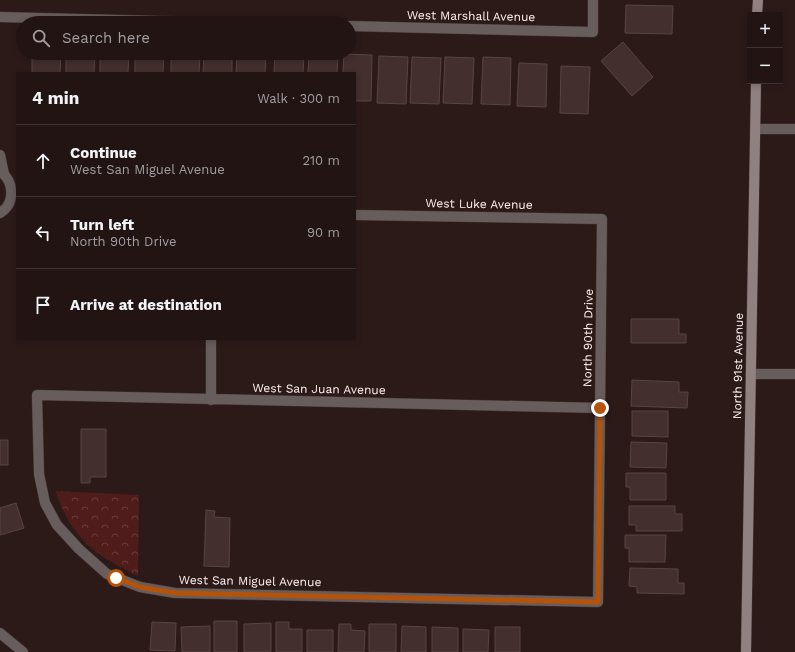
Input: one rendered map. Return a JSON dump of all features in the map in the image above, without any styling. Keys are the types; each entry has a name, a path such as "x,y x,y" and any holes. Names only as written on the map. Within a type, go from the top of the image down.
{"main road":[{"path":"757,12 758,0"},
{"name":"North 91st Avenue","path":"746,652 756,84"}],"street":[{"name":"West Marshall Avenue","path":"356,26 593,32 593,0"},
{"path":"0,17 16,17"},
{"path":"756,129 795,129"},
{"path":"0,155 4,175 11,189 11,197 8,205 1,212"},
{"path":"4,175 16,188"},
{"path":"1,212 13,207 16,208"},
{"name":"West Luke Avenue","path":"356,215 602,219"},
{"name":"North 90th Drive","path":"598,602 602,219"},
{"path":"211,340 211,400"},
{"path":"751,374 795,374"},
{"name":"West San Juan Avenue","path":"37,395 600,408"},
{"name":"West San Miguel Avenue","path":"37,395 39,474 44,503 57,525 79,549 107,574 140,587 175,593 598,602"},
{"path":"0,633 23,652"}],"green space":[{"path":"55,491 139,495 138,576 98,553 84,541 67,519"}],"building":[{"path":"626,5 673,6 672,34 625,33"},
{"path":"623,42 653,77 632,96 601,61"},
{"path":"356,54 372,55 371,101 356,101 356,72 343,72 344,60 356,60"},
{"path":"379,56 408,57 406,104 377,103"},
{"path":"412,57 441,58 439,104 410,103"},
{"path":"445,57 474,58 472,104 443,103"},
{"path":"483,57 511,58 510,105 481,104"},
{"path":"32,60 61,60 60,72 32,72"},
{"path":"66,60 95,60 94,72 66,72"},
{"path":"100,60 129,60 128,72 100,72"},
{"path":"135,60 164,60 163,72 135,72"},
{"path":"171,60 200,60 199,72 171,72"},
{"path":"204,60 232,60 232,72 203,72"},
{"path":"237,60 266,60 265,72 236,72"},
{"path":"275,60 304,60 303,72 274,72"},
{"path":"309,60 338,60 337,72 308,72"},
{"path":"519,63 547,64 546,107 517,106"},
{"path":"561,66 590,67 588,114 560,113"},
{"path":"631,319 679,319 679,334 686,334 686,343 631,343"},
{"path":"632,380 679,382 679,392 688,392 687,408 631,406"},
{"path":"632,411 668,411 668,437 632,436"},
{"path":"81,429 106,429 106,477 90,477 90,483 81,483"},
{"path":"0,440 8,440 8,465 0,465"},
{"path":"631,442 667,443 666,468 630,467"},
{"path":"626,473 666,473 666,500 630,500 630,487 626,487"},
{"path":"16,503 24,528 0,535 0,508"},
{"path":"629,506 675,506 675,514 682,514 682,531 636,531 636,525 629,525"},
{"path":"206,510 215,511 214,517 230,518 229,567 204,566"},
{"path":"625,535 666,535 665,562 629,562 629,548 625,548"},
{"path":"630,568 678,569 678,583 684,583 684,594 637,593 637,587 629,586"},
{"path":"214,621 237,621 237,652 214,652"},
{"path":"152,622 176,623 175,651 150,650"},
{"path":"276,622 289,622 289,629 302,629 302,652 276,652"},
{"path":"271,623 271,652 244,652 244,624"},
{"path":"339,624 351,624 351,630 365,631 364,652 338,652"},
{"path":"369,624 396,624 396,652 369,652"},
{"path":"210,626 210,652 182,652 181,627"},
{"path":"402,626 426,627 426,652 401,652"},
{"path":"432,627 458,628 458,652 432,652"},
{"path":"495,627 520,627 520,652 495,652"},
{"path":"463,629 489,630 488,652 463,652"},
{"path":"307,630 333,630 333,652 307,652"}],"route":[{"path":"116,578 140,587 175,593 598,602 600,408"}]}
